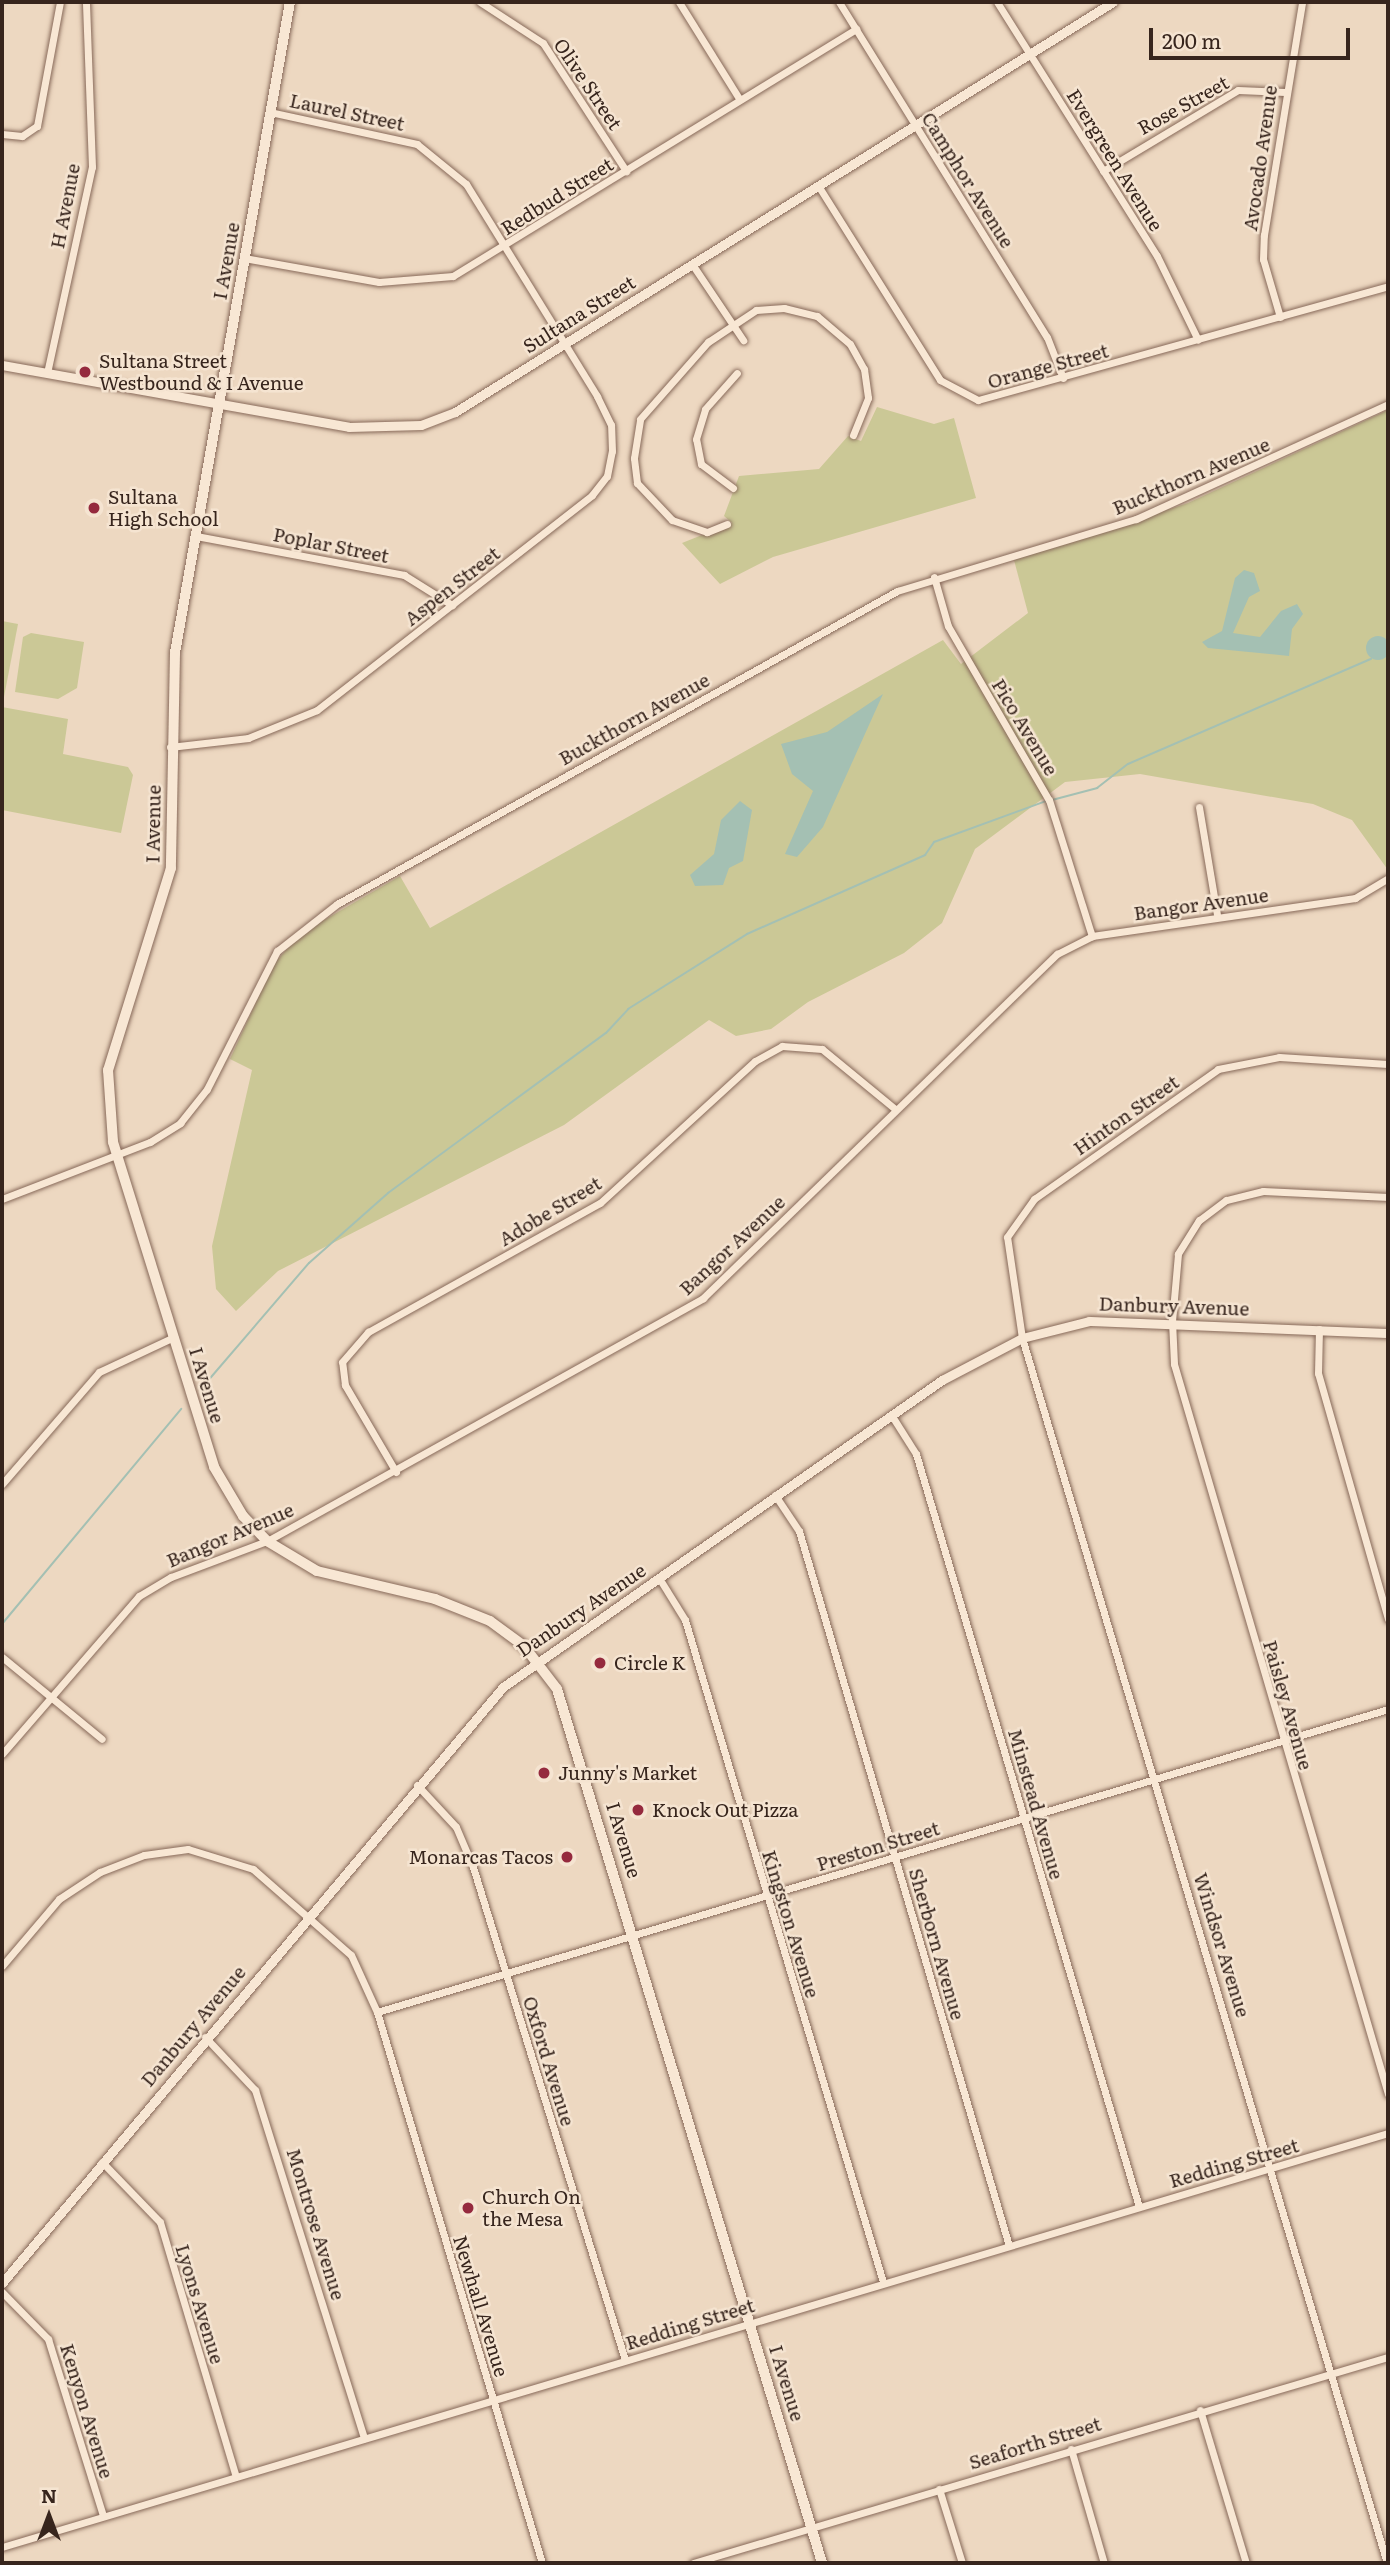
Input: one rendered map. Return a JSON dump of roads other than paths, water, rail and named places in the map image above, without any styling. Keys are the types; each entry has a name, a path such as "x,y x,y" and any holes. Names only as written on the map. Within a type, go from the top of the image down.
{"main road":[{"name":"I Avenue","path":"290,2 171,687 171,868 108,1070 117,1156 221,1483 267,1541 333,1577 475,1613 508,1632 537,1661 566,1709 822,2563"}],"street":[{"path":"2,134 22,136 37,126 60,2"},
{"name":"H Avenue","path":"47,373 92,167 86,2"},
{"name":"Olive Street","path":"480,2 519,21 543,43 626,171"},
{"path":"680,2 740,100"},
{"name":"Camphor Avenue","path":"839,2 1047,337 1063,378"},
{"name":"Evergreen Avenue","path":"997,2 1157,256 1198,340"},
{"name":"Sultana Street","path":"2,365 349,427 402,429 455,412 1114,2"},
{"name":"Avocado Avenue","path":"1280,317 1264,247 1285,92 1302,2"},
{"name":"Redbud Street","path":"244,258 413,284 453,276 505,247 856,29"},
{"name":"Rose Street","path":"1103,171 1238,90 1285,92"},
{"name":"Laurel Street","path":"270,112 417,144 466,184 566,343"},
{"name":"Orange Street","path":"818,187 918,348 952,391 990,400 1388,286"},
{"path":"692,264 743,340"},
{"path":"727,524 707,532 672,520 637,483 633,438 670,381 733,325 756,310 784,308 817,316 849,344 864,369 868,398 853,435"},
{"name":"Aspen Street","path":"170,747 222,743 290,724 350,687 592,495 607,476 611,425 566,343"},
{"path":"733,488 701,464 696,439 705,409 737,373"},
{"name":"Buckthorn Avenue","path":"2,1199 117,1156 165,1134 194,1107 267,967 305,926 823,631 934,577 1136,519 1388,404"},
{"name":"Poplar Street","path":"196,536 404,575 452,605"},
{"name":"Pico Avenue","path":"934,577 948,626 1049,800 1092,936"},
{"path":"1199,807 1216,914"},
{"name":"Bangor Avenue","path":"2,1754 139,1596 171,1577 267,1541 396,1472 703,1298 1027,979 1092,936 1216,914 1355,898 1388,878"},
{"name":"Adobe Street","path":"396,1472 345,1385 342,1362 368,1332 600,1203 755,1060 782,1046 822,1049 895,1109"},
{"name":"Hinton Street","path":"1022,1338 1007,1237 1034,1199 1218,1069 1279,1057 1388,1064"},
{"name":"Paisley Avenue","path":"1388,1197 1263,1191 1226,1200 1199,1220 1178,1254 1172,1321 1174,1364 1281,1741 1388,2094"},
{"name":"Danbury Avenue","path":"2,2283 205,2037 503,1687 775,1495 958,1370 1022,1338 1089,1321 1172,1321 1388,1333"},
{"path":"1319,1329 1318,1373 1388,1619"},
{"path":"2,1484 99,1372 174,1338"},
{"name":"Windsor Avenue","path":"1022,1338 1273,2169 1387,2563"},
{"name":"Minstead Avenue","path":"892,1416 916,1454 1139,2207"},
{"name":"Sherborn Avenue","path":"775,1495 799,1531 1009,2246"},
{"name":"Kingston Avenue","path":"659,1578 685,1620 883,2282"},
{"path":"2,1657 102,1739"},
{"name":"Preston Street","path":"377,2012 634,1934 766,1898 1388,1709"},
{"name":"Oxford Avenue","path":"417,1785 456,1826 505,1972 625,2360"},
{"name":"Newhall Avenue","path":"2,1966 59,1899 100,1872 144,1855 188,1849 221,1855 253,1869 310,1914 351,1955 377,2012 542,2563"},
{"name":"Montrose Avenue","path":"205,2037 255,2090 364,2438"},
{"name":"Redding Street","path":"2,2547 235,2474 492,2401 1388,2133"},
{"name":"Lyons Avenue","path":"102,2162 160,2222 235,2474"},
{"name":"Kenyon Avenue","path":"2,2292 48,2339 103,2516"},
{"name":"Seaforth Street","path":"692,2563 811,2525 1388,2357"},
{"path":"1200,2410 1246,2563"},
{"path":"1071,2449 1104,2563"},
{"path":"939,2489 962,2563"}],"waterway":[{"path":"1052,800 1097,788 1128,764 1371,659"},
{"path":"206,1383 309,1263 388,1193 606,1033 628,1009 747,934 925,855 934,842 1046,801"},
{"path":"2,1624 181,1409"}],"place":[{"name":"Sultana Street Westbound & I Avenue","path":"85,372"},
{"name":"Sultana High School","path":"94,508"},
{"name":"Circle K","path":"600,1663"},
{"name":"Junny's Market","path":"544,1773"},
{"name":"Knock Out Pizza","path":"638,1810"},
{"name":"Monarcas Tacos","path":"567,1857"},
{"name":"Church On the Mesa","path":"468,2208"}]}
